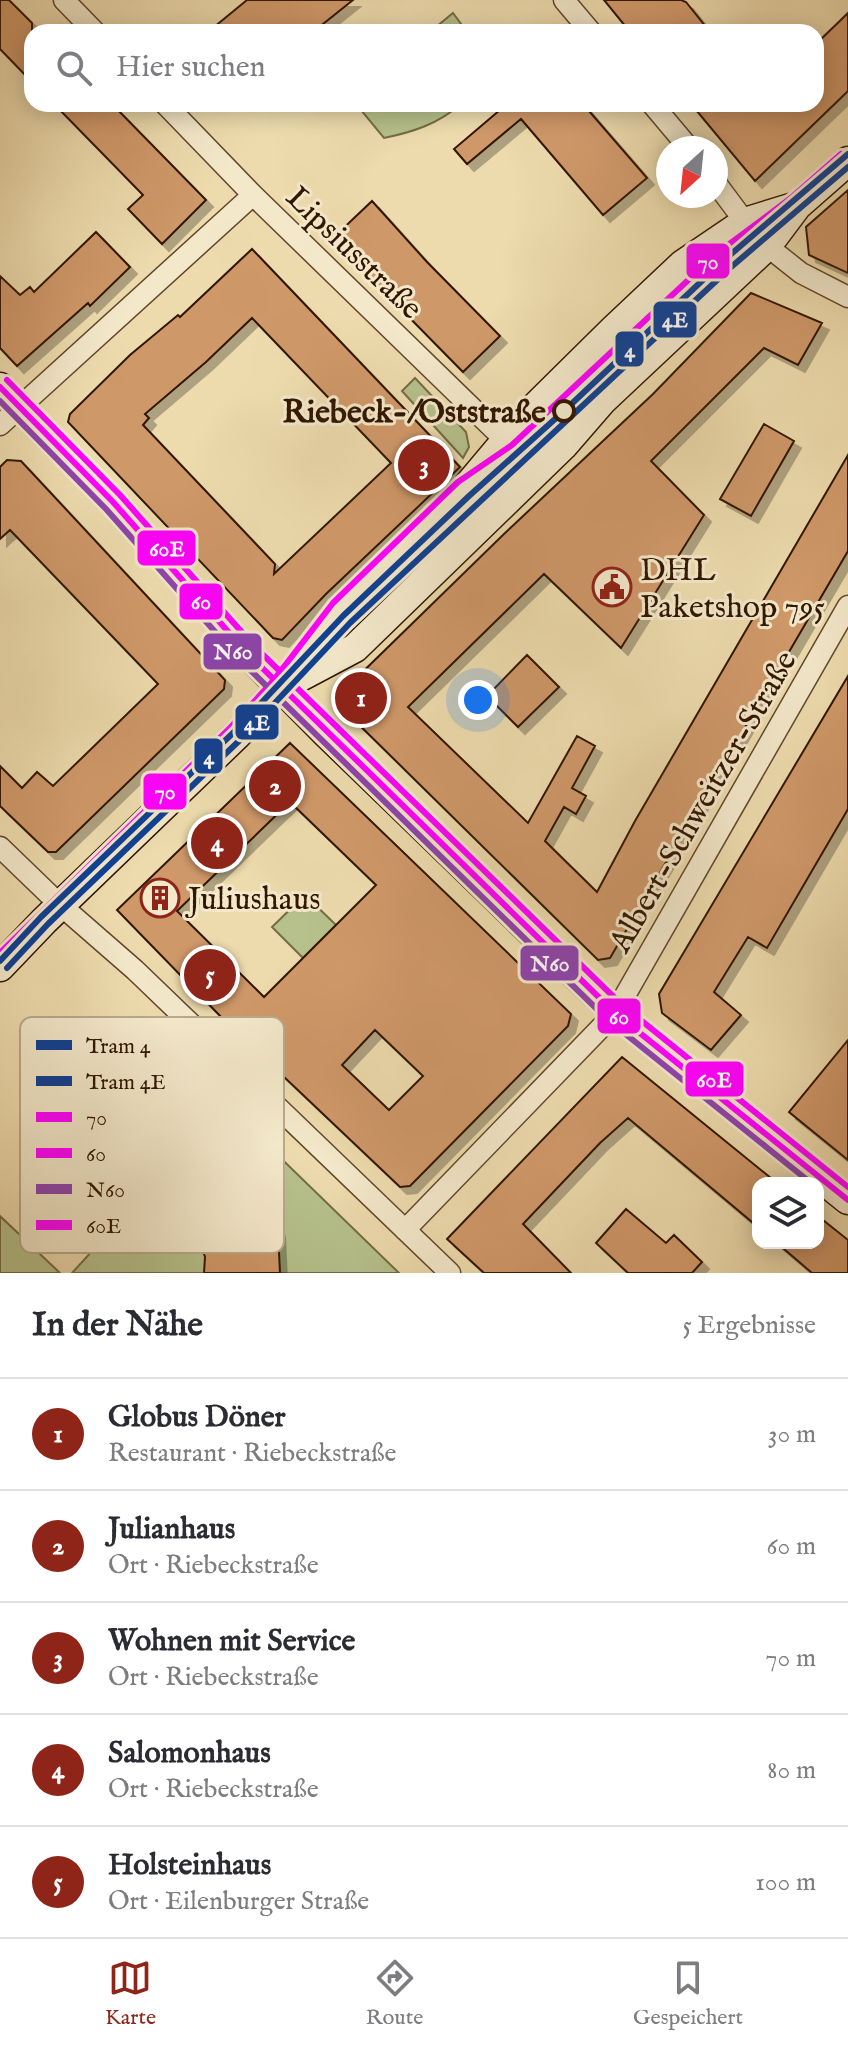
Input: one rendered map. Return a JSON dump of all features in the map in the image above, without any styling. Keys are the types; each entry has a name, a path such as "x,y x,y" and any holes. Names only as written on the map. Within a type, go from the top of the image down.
{"main road":[{"path":"281,687 355,648 563,446 602,401 767,246 797,206 848,161"},
{"path":"0,967 237,735 281,687 340,610 465,489 505,440 602,341 683,264 745,222 797,206"},
{"path":"0,387 10,416 113,502 281,687 615,1013 848,1200"}],"street":[{"path":"64,0 87,24"},
{"path":"564,0 584,24"},
{"name":"Lipsiusstraße","path":"173,112 253,195 505,440"},
{"path":"659,112 679,136"},
{"path":"10,416 253,195"},
{"path":"728,199 745,222"},
{"path":"767,246 801,273 848,297"},
{"name":"Albert-Schweitzer-Straße","path":"405,1230 615,1013 848,606"},
{"path":"0,847 184,1017"},
{"path":"284,1113 450,1273"}],"green space":[{"path":"453,13 461,24 440,24"},
{"path":"363,112 450,112 425,126 384,138"},
{"path":"415,378 466,432 469,447 463,458 402,391"},
{"path":"305,895 336,925 303,958 272,927"},
{"path":"284,1161 399,1273 72,1273 90,1253 284,1253"},
{"path":"0,1216 20,1235 20,1253 39,1253 60,1273 0,1273"}],"building":[{"path":"0,0 9,0 32,23 24,24 24,74 0,49"},
{"path":"247,0 353,0 323,24 218,24"},
{"path":"604,0 681,0 704,24 624,24"},
{"path":"848,13 848,91 755,181 728,149 728,136 718,136 698,112 824,112 824,36"},
{"path":"62,112 120,112 206,200 162,244 128,209 143,195"},
{"path":"498,112 590,112 647,178 603,215 521,119 467,164 454,149"},
{"path":"848,190 848,273 809,255 806,227"},
{"path":"372,201 500,336 463,372 332,239"},
{"path":"96,232 130,267 90,306 88,303 17,366 0,348 0,276 20,295 30,287 34,292"},
{"path":"252,249 460,467 282,640 273,638 68,422 70,414 130,355 178,315 180,317","holes":["252,318 391,463 274,574 275,564 143,425 149,418 145,414"]},
{"path":"751,293 822,323 798,365 764,348 651,461 704,515 621,648 544,574 408,707 528,823 577,736 595,746 572,788 586,796 576,814 564,807 545,841 597,892 635,821 848,455 848,551 610,958 598,960 341,707 340,694 653,394"},
{"path":"764,424 794,441 751,516 720,499"},
{"path":"7,460 21,461 225,680 224,689 56,852 48,852 0,806 0,766 22,788 37,772 53,786 158,684 10,530 0,539 0,467"},
{"path":"527,655 559,687 518,727 487,696"},
{"path":"848,676 848,809 767,948 748,937 714,992 741,1015 711,1050 662,1013 659,994"},
{"path":"290,743 571,1014 568,1026 410,1186 400,1187 284,1077 284,1017 221,1017 117,910","holes":["290,802 376,885 264,997 177,911","375,1030 423,1076 389,1110 342,1065"]},
{"path":"848,1040 848,1160 789,1112"},
{"path":"622,1057 770,1177 752,1177 752,1222 628,1118 523,1224 571,1273 484,1273 447,1239"},
{"path":"626,1209 666,1243 674,1235 702,1262 692,1273 628,1273 596,1243"},
{"path":"824,1221 848,1240 848,1273 812,1273 784,1249 824,1249"},
{"path":"204,1253 279,1253 280,1273 204,1273"}],"tram line":[{"name":"4","path":"0,961 41,917 234,732 343,616 469,496 723,261 848,154"},
{"name":"4E","path":"7,968 48,924 241,739 350,623 730,268 848,167"}],"transit line":[{"name":"70","path":"0,953 230,728 273,681 333,603 458,482 512,445 716,254 791,198 841,154"},
{"name":"60E","path":"7,380 120,495 255,647 622,1005 848,1187"},
{"name":"60","path":"0,387 113,502 248,654 615,1013 848,1200"},
{"name":"N60","path":"0,401 106,509 241,661 608,1020 804,1177"}],"place":[{"name":"Riebeck-/Oststraße","path":"564,411"},
{"name":"Wohnen mit Service","path":"424,465"},
{"name":"DHL Paketshop 795","path":"612,587"},
{"name":"Globus Döner","path":"361,698"},
{"name":"Julianhaus","path":"275,786"},
{"name":"Salomonhaus","path":"217,843"},
{"name":"Juliushaus","path":"160,898"},
{"name":"Holsteinhaus","path":"210,975"}]}
